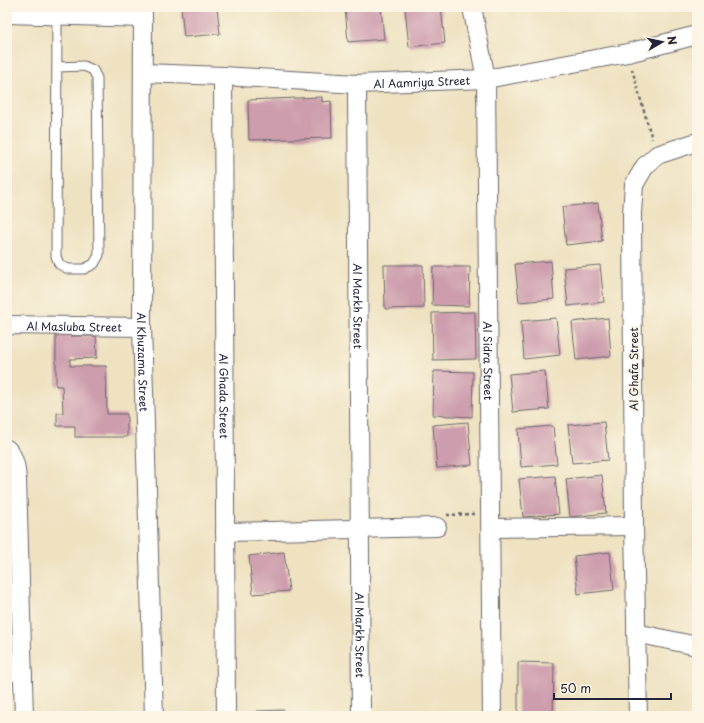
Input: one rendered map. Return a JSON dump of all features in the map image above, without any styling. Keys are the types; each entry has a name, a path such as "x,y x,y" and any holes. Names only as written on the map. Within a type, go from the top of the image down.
{"street":[{"name":"Al Sidra Street","path":"472,7 486,79 492,716"},
{"path":"7,14 58,16 143,12"},
{"name":"Al Khuzama Street","path":"143,12 142,328 154,716"},
{"name":"Al Aamriya Street","path":"143,73 357,84 486,79 628,53 697,35"},
{"name":"Al Ghada Street","path":"223,76 226,716"},
{"name":"Al Markh Street","path":"357,84 361,716"},
{"name":"Al Ghafa Street","path":"638,716 634,526 632,214 634,185 645,166 657,156 697,142"},
{"name":"Al Masluba Street","path":"7,324 142,328"},
{"path":"7,449 11,453 16,466 17,479 15,672 24,716"},
{"path":"491,521 634,526"},
{"path":"225,532 437,527"},
{"path":"636,634 697,646"}],"lane":[{"path":"57,67 84,66 93,70 97,78 99,255 94,264 84,269 68,269 59,264 56,256 57,67 58,16"}],"path":[{"path":"628,53 657,156"},
{"path":"437,527 438,515 491,521"}],"building":[{"path":"181,7 217,7 220,34 184,37"},
{"path":"345,7 381,7 384,39 348,42"},
{"path":"441,7 445,43 409,47 405,9"},
{"path":"322,97 322,102 331,101 332,138 249,140 248,100"},
{"path":"598,203 602,241 566,245 562,207"},
{"path":"551,261 554,299 519,302 515,264"},
{"path":"384,265 423,265 424,308 385,309"},
{"path":"600,265 604,302 568,306 564,268"},
{"path":"433,267 470,267 469,306 432,305"},
{"path":"475,312 476,359 433,360 432,313"},
{"path":"556,318 560,355 524,359 521,321"},
{"path":"608,318 611,356 576,360 572,322"},
{"path":"56,334 70,334 70,336 96,336 97,358 70,359 70,366 106,366 107,414 127,414 127,437 75,437 75,426 57,426 57,413 63,413 62,386 56,386"},
{"path":"434,371 473,372 472,417 433,415"},
{"path":"545,371 549,409 513,412 509,374"},
{"path":"468,422 472,465 437,468 433,425"},
{"path":"604,422 608,460 572,463 568,425"},
{"path":"553,426 557,464 521,467 518,429"},
{"path":"602,475 606,513 570,517 566,479"},
{"path":"555,476 559,514 523,517 519,479"},
{"path":"284,552 289,591 253,594 249,556"},
{"path":"610,552 614,590 578,594 574,556"},
{"path":"518,662 554,663 553,716 518,716"},
{"path":"284,710 284,716 258,716 257,711"}]}
